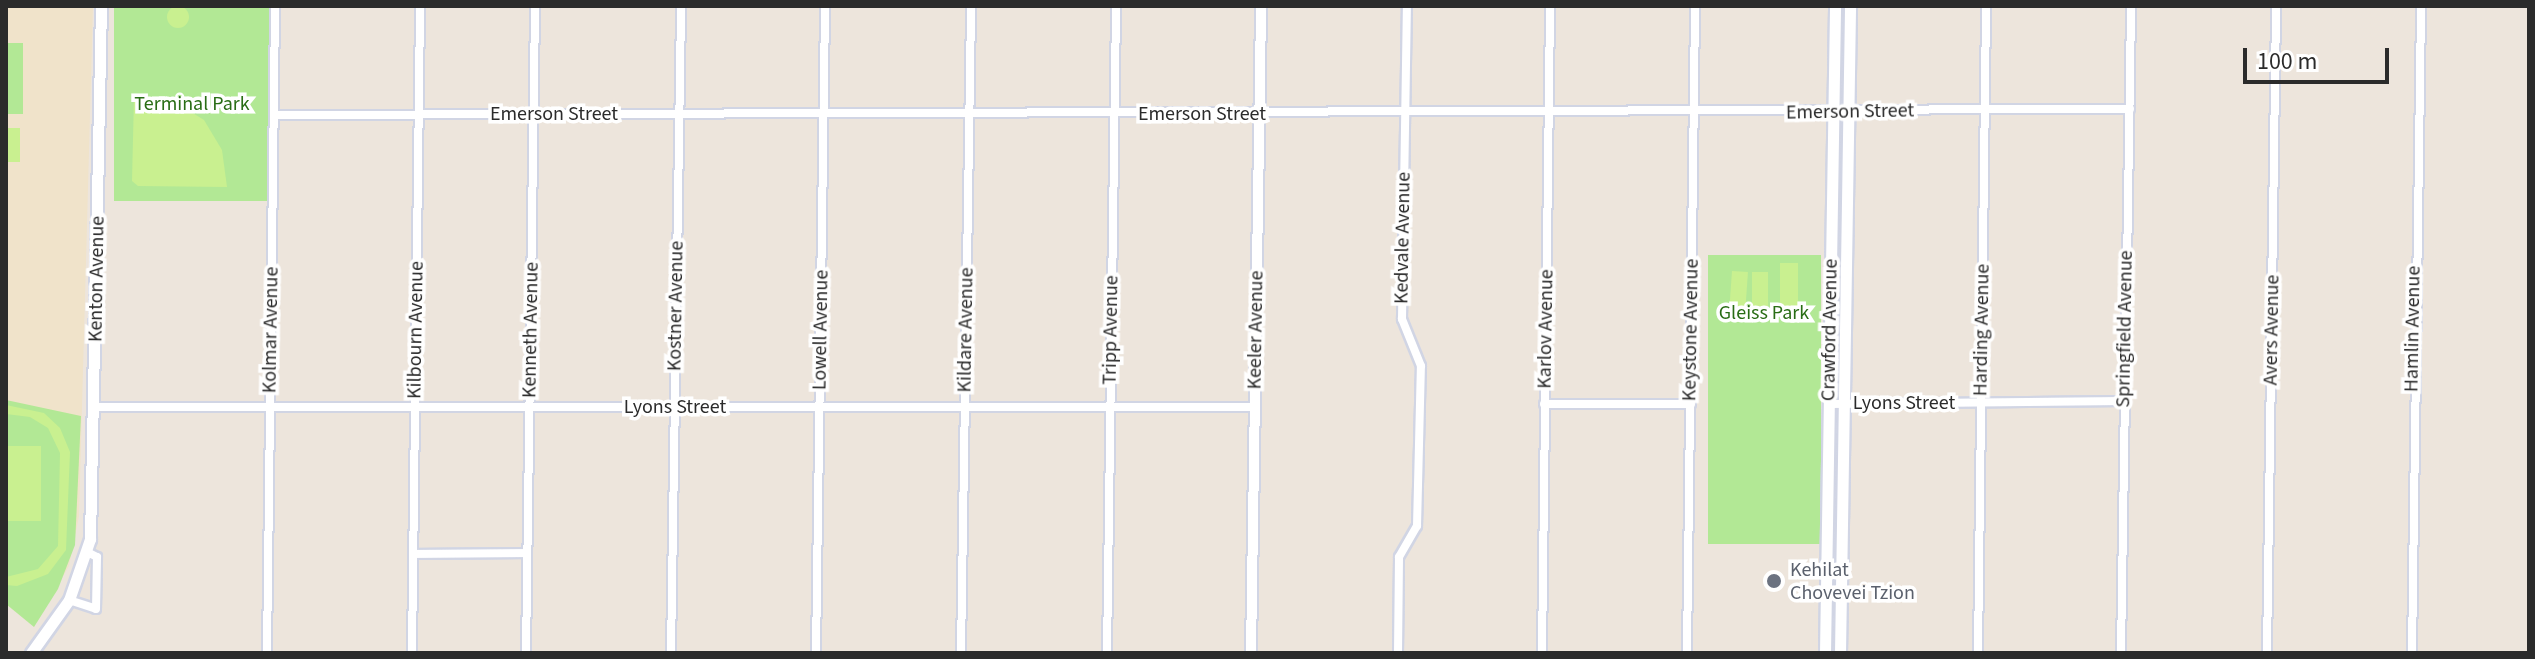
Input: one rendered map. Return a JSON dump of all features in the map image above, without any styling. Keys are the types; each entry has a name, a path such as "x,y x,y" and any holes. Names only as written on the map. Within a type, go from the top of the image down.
{"main road":[{"name":"Kenton Avenue","path":"69,600 87,552 95,407 101,6"},
{"name":"Crawford Avenue","path":"1825,653 1835,6"},
{"name":"Crawford Avenue","path":"1840,653 1850,6"},
{"path":"31,653 69,600"}],"street":[{"name":"Kolmar Avenue","path":"267,653 275,6"},
{"name":"Kilbourn Avenue","path":"412,653 420,6"},
{"name":"Kenneth Avenue","path":"526,653 535,6"},
{"name":"Kostner Avenue","path":"671,653 681,6"},
{"name":"Lowell Avenue","path":"816,653 825,6"},
{"name":"Kildare Avenue","path":"961,653 971,6"},
{"name":"Tripp Avenue","path":"1107,653 1116,6"},
{"name":"Keeler Avenue","path":"1251,653 1261,6"},
{"name":"Kedvale Avenue","path":"1398,653 1399,557 1417,526 1421,366 1402,319 1407,6"},
{"name":"Karlov Avenue","path":"1542,653 1550,6"},
{"name":"Keystone Avenue","path":"1687,653 1695,6"},
{"name":"Harding Avenue","path":"1978,653 1986,6"},
{"name":"Springfield Avenue","path":"2121,653 2131,6"},
{"name":"Avers Avenue","path":"2267,653 2276,6"},
{"name":"Hamlin Avenue","path":"2412,653 2421,6"},
{"name":"Emerson Street","path":"274,115 1694,113 2130,109"},
{"name":"Lyons Street","path":"1829,404 2124,401"},
{"path":"1544,404 1691,404"},
{"name":"Lyons Street","path":"95,407 1255,407"},
{"name":"Kenton Avenue","path":"69,600 96,609 97,557 87,552"},
{"path":"413,554 527,553"}],"shaded area":[{"path":"6,6 93,6 79,516 69,566 34,627 6,604"}],"green space":[{"name":"Terminal Park","path":"114,6 272,6 272,201 114,201"},
{"path":"178,6 186,9 189,17 186,25 178,28 170,25 167,17 170,9"},
{"path":"6,43 23,43 23,114 6,114"},
{"path":"134,97 175,102 204,120 222,150 227,187 138,186 132,181"},
{"path":"6,128 20,128 20,162 6,162"},
{"name":"Gleiss Park","path":"1708,255 1821,255 1821,544 1708,544"},
{"path":"1780,263 1798,263 1798,315 1780,315"},
{"path":"1732,271 1748,272 1746,307 1730,306"},
{"path":"1752,272 1768,272 1768,306 1752,306"},
{"path":"6,400 81,416 75,545 58,589 34,627 6,604"},
{"path":"6,405 44,413 60,428 70,452 66,550 48,574 17,586 6,585 6,577 38,569 58,546 60,453 48,428 30,417 6,414"},
{"path":"6,446 41,446 41,521 6,521"}],"place":[{"name":"Kehilat Chovevei Tzion","path":"1774,581"}]}
